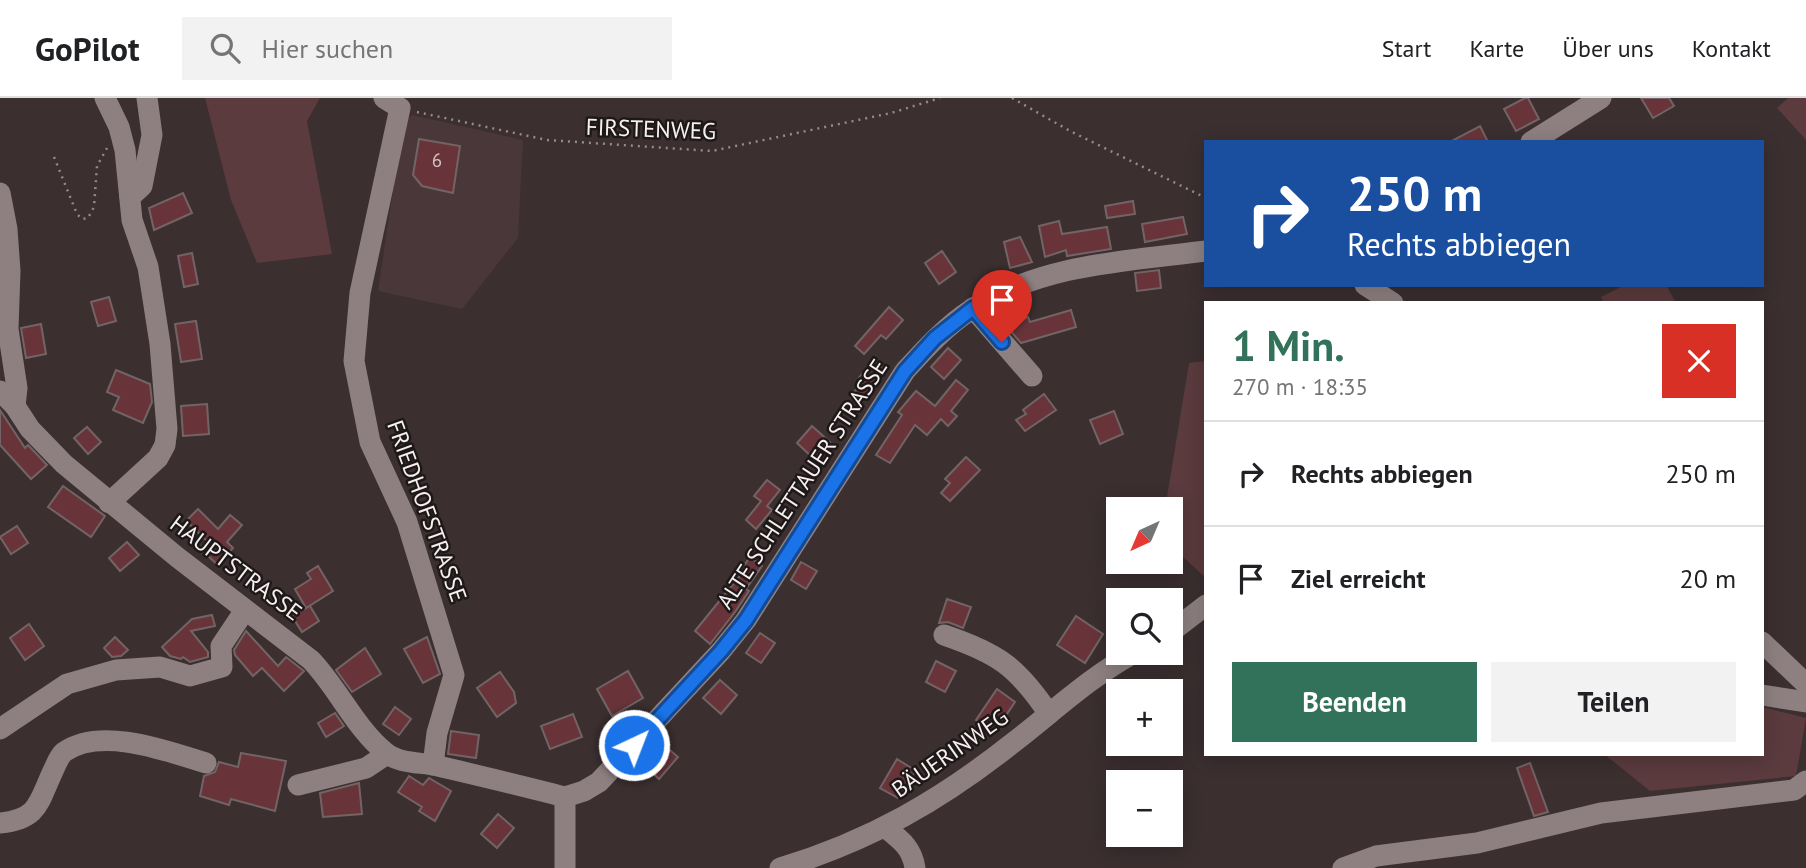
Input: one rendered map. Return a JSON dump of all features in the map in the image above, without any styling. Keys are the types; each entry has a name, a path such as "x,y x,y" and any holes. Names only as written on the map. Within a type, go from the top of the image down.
{"street":[{"path":"105,98 119,127 125,150 132,220 148,267 160,344 167,429 165,445 158,458 109,503"},
{"path":"130,197 142,186 152,135 147,98"},
{"path":"1534,140 1601,98"},
{"name":"FRIEDHOFSTRASSE","path":"392,103 360,293 354,361 370,442 407,522 454,675 437,733 433,765"},
{"name":"HAUPTSTRASSE","path":"0,193 7,229 10,271 8,329 16,388 7,398 30,429 64,464 109,503 245,610 290,641 311,660 326,676 364,730 387,754"},
{"name":"ALTE SCHLETTAUER STRASSE","path":"565,797 584,791 599,782 721,651 746,620 905,371 935,338 973,308 1019,286 1063,271 1204,251"},
{"path":"1368,287 1390,301"},
{"path":"973,308 1032,376"},
{"path":"1183,623 1204,607"},
{"path":"0,729 67,684 116,670 160,667 190,676 222,667 221,646 245,610"},
{"path":"944,635 984,649 1013,668 1032,688 1049,714"},
{"path":"1764,644 1806,684"},
{"name":"BÄUERINWEG","path":"780,868 813,858 886,828 943,794 1112,665"},
{"path":"1764,695 1806,702"},
{"path":"0,823 19,821 30,816 61,755 90,741 111,740 206,763"},
{"path":"299,785 366,768 387,754 401,760 433,765 565,797 565,868"},
{"path":"1343,868 1376,856 1477,844 1601,813 1794,790 1806,781"},
{"path":"886,828 906,844 915,868"}],"path":[{"name":"FIRSTENWEG","path":"392,103 547,140 712,151 891,113 940,98"},
{"path":"1012,98 1070,131 1204,197"},
{"path":"54,157 78,214 82,219 88,218 94,206 97,166 119,127"}],"shaded area":[{"path":"205,98 320,98 307,121 332,254 257,263 231,200"},
{"path":"1788,98 1806,98 1806,140 1777,108"},
{"path":"412,115 523,140 518,238 462,309 378,291 403,123"},
{"path":"1621,287 1667,287 1675,301 1603,301 1601,297"},
{"path":"1204,361 1204,576 1183,557 1183,497 1167,497 1189,363"},
{"path":"1764,708 1806,718 1796,776 1650,791 1606,756 1764,756"}],"building":[{"path":"1528,98 1539,119 1516,131 1504,109"},
{"path":"1641,98 1669,98 1674,106 1653,118"},
{"path":"1480,126 1487,140 1454,140"},
{"path":"419,139 460,146 453,193 422,186 413,175"},
{"path":"183,193 192,213 154,230 149,208"},
{"path":"1133,201 1135,214 1107,218 1105,206"},
{"path":"1183,217 1187,234 1145,242 1142,224"},
{"path":"1059,221 1062,234 1107,227 1111,249 1067,256 1066,250 1045,257 1039,226"},
{"path":"1020,237 1032,262 1010,268 1004,242"},
{"path":"942,251 956,272 939,284 925,263"},
{"path":"192,253 198,284 184,287 178,256"},
{"path":"1159,270 1161,288 1137,291 1135,273"},
{"path":"109,297 116,321 98,326 91,302"},
{"path":"889,307 903,320 886,339 881,335 864,354 855,346"},
{"path":"1071,310 1076,327 1021,343 1006,326 1028,317 1030,322"},
{"path":"196,321 202,359 181,362 175,324"},
{"path":"41,324 46,354 26,358 21,328"},
{"path":"948,348 961,360 944,379 931,367"},
{"path":"873,360 885,370 860,403 851,397 862,381 859,378"},
{"path":"116,370 150,384 152,402 143,423 113,410 119,397 107,392"},
{"path":"956,380 968,390 951,411 957,416 948,426 941,419 927,435 915,425 890,463 876,455 902,415 898,412 916,391 935,406"},
{"path":"1044,394 1056,410 1025,431 1016,420 1026,414 1023,410"},
{"path":"207,404 209,434 183,436 181,406"},
{"path":"0,410 25,448 28,445 47,465 31,479 0,445"},
{"path":"1114,411 1123,434 1100,444 1090,420"},
{"path":"812,426 830,442 814,459 797,443"},
{"path":"87,427 101,442 88,454 74,438"},
{"path":"966,457 980,470 950,501 941,493 950,483 945,479"},
{"path":"767,480 780,490 767,506 772,510 756,529 746,520 761,501 754,496"},
{"path":"63,486 105,516 91,537 48,507"},
{"path":"198,509 218,529 230,515 242,525 227,542 233,548 218,565 200,549 207,541 186,521"},
{"path":"17,526 28,543 11,554 0,537"},
{"path":"127,542 139,555 120,571 109,558"},
{"path":"750,557 762,566 746,589 749,591 735,612 710,644 695,631 743,572 741,570"},
{"path":"801,562 817,571 806,589 791,580"},
{"path":"318,566 333,591 306,608 295,589 311,579 307,573"},
{"path":"947,599 971,607 963,628 948,622 939,623"},
{"path":"310,606 319,621 302,632 292,616"},
{"path":"212,615 215,626 191,631 208,652 208,657 190,662 183,657 181,659 170,656 162,647 192,619"},
{"path":"1076,616 1103,634 1085,663 1057,645"},
{"path":"29,624 44,646 25,660 10,638"},
{"path":"246,631 278,666 286,657 304,671 284,691 262,668 253,676 235,655 234,650"},
{"path":"760,633 775,643 761,663 746,653"},
{"path":"115,637 128,650 121,656 112,657 104,648"},
{"path":"427,637 440,674 423,683 404,649"},
{"path":"365,648 381,674 352,692 336,670"},
{"path":"936,661 956,671 945,692 926,682"},
{"path":"628,671 643,698 612,716 597,689"},
{"path":"500,672 514,692 516,703 497,717 477,688"},
{"path":"720,680 737,695 721,714 703,698"},
{"path":"997,689 1015,702 994,733 976,720"},
{"path":"395,707 411,719 399,735 383,724"},
{"path":"335,713 344,726 326,737 318,723"},
{"path":"573,714 582,737 550,749 541,726"},
{"path":"451,731 479,735 476,758 448,754"},
{"path":"664,745 678,757 659,779 645,766"},
{"path":"241,753 286,761 275,811 231,799 229,805 200,796 204,776 215,772 219,762 238,767"},
{"path":"897,759 916,771 898,798 880,788"},
{"path":"1530,763 1548,812 1534,816 1517,768"},
{"path":"409,776 423,785 429,778 451,791 435,821 419,811 422,807 398,792"},
{"path":"359,783 362,814 323,817 320,793"},
{"path":"498,814 514,828 497,848 481,834"}],"route":[{"path":"634,745 746,620 905,371 935,338 973,308 1002,342"}]}
